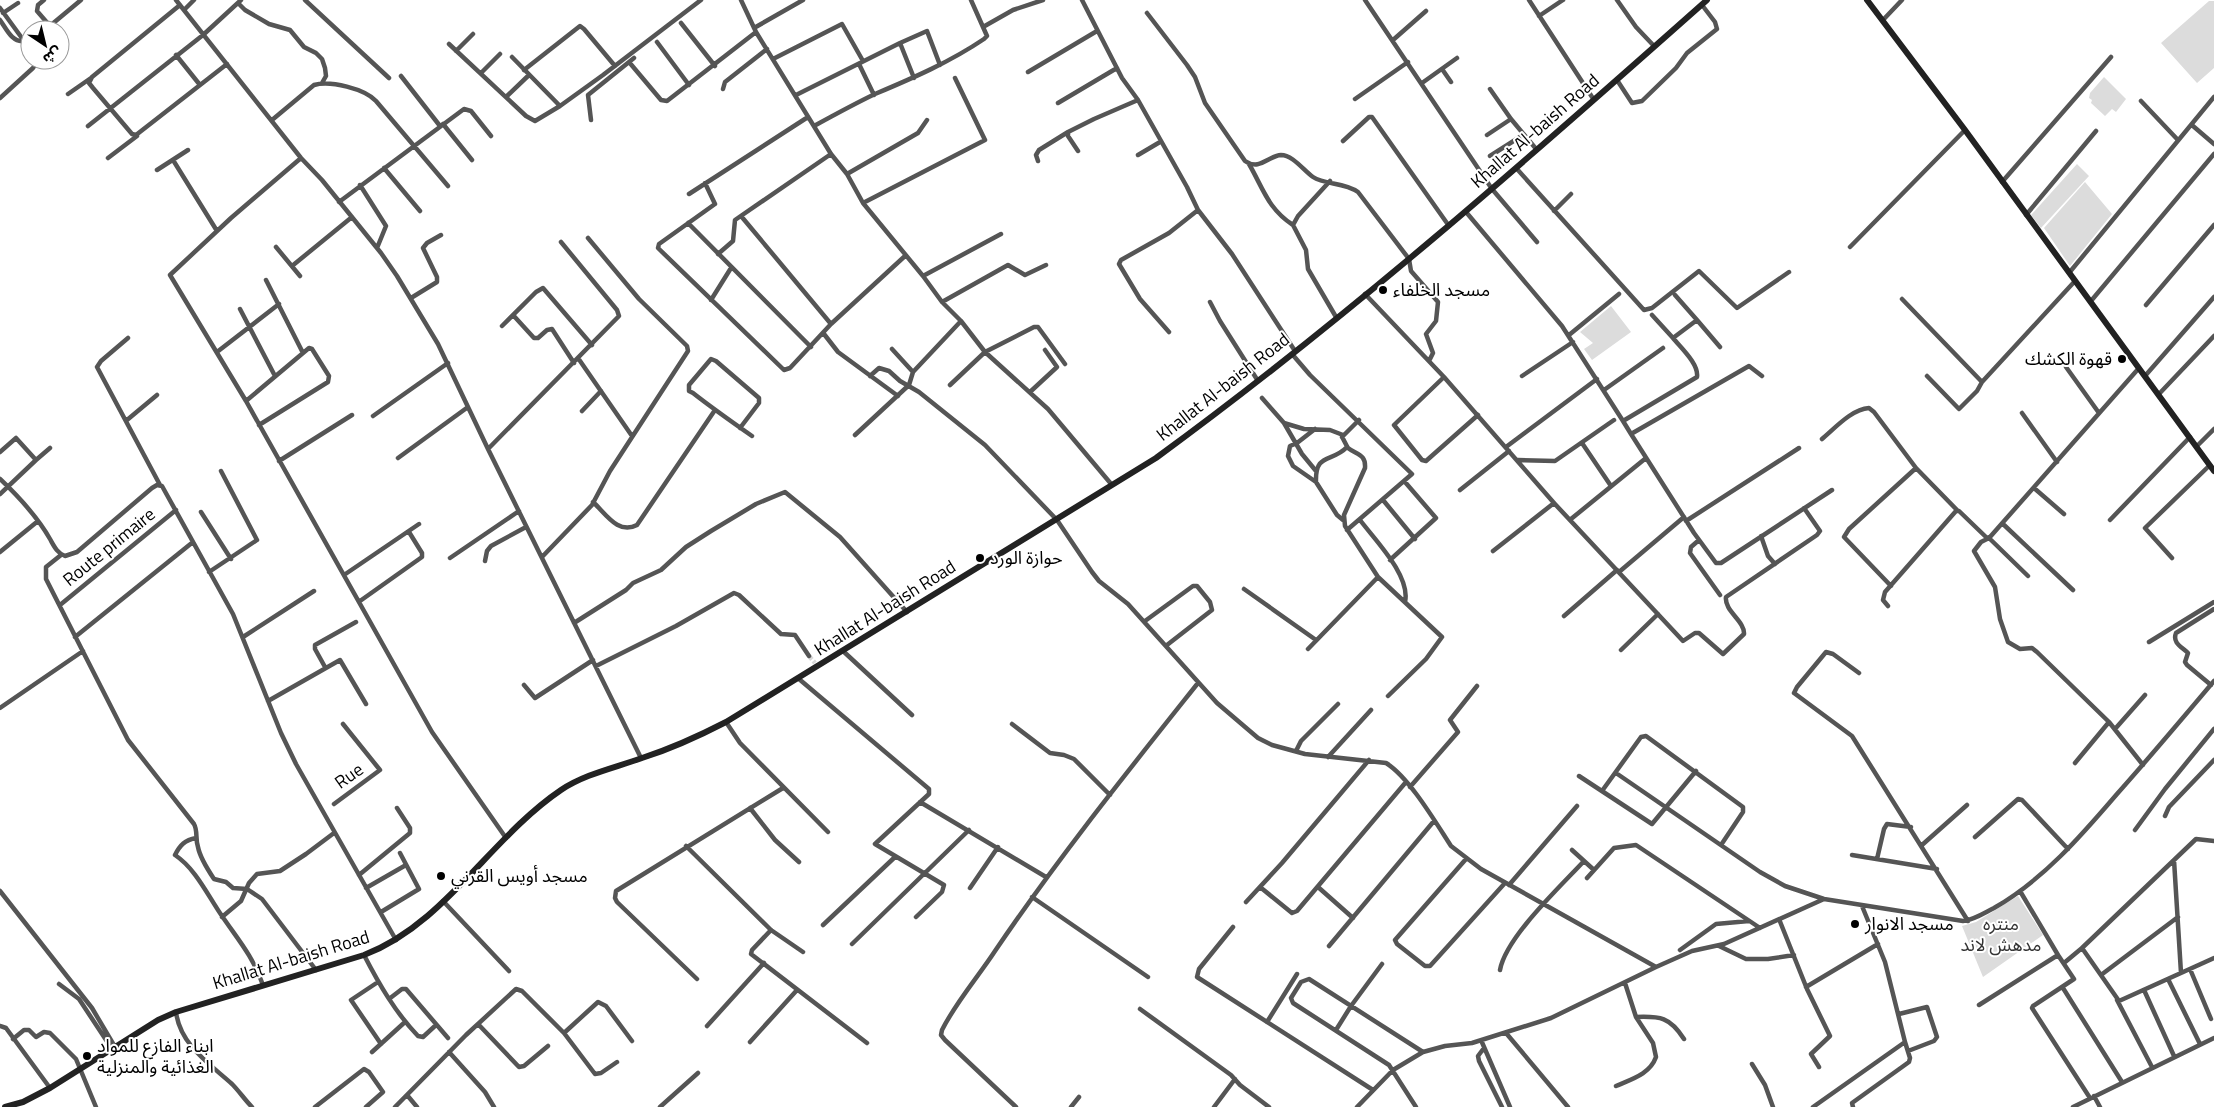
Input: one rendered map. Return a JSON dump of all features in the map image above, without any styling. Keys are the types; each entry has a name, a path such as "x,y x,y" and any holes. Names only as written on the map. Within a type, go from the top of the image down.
{"street":[{"path":"44,0 38,5 37,11 45,20"},
{"path":"176,0 301,158 377,248 411,298 448,363 488,450 641,758"},
{"path":"184,10 194,0"},
{"path":"305,0 390,78"},
{"path":"449,44 532,120 543,118 560,106 701,0"},
{"path":"741,0 755,30 831,154 847,174 863,203 942,302 961,321 985,352 1030,392 1068,432 1112,485"},
{"path":"629,62 664,102 670,100 715,66 755,30 803,0"},
{"path":"814,126 874,95 940,65 963,53 986,37 971,0"},
{"path":"983,27 1013,10 1043,0"},
{"path":"1082,0 1117,68 1138,100 1198,210 1232,254 1293,353 1310,375 1411,471 1412,475 1405,482 1347,530"},
{"path":"1365,0 1492,190 1537,242"},
{"path":"1528,0 1594,100"},
{"path":"1539,16 1563,0"},
{"path":"1617,0 1641,33 1654,46"},
{"path":"1867,0 1884,20 2214,471"},
{"path":"1884,20 1902,0"},
{"path":"57,20 78,1"},
{"path":"88,126 203,34 240,1 245,10 261,20 290,30 304,46 322,59 326,76 322,84"},
{"path":"1617,80 1632,102 1642,101 1676,68 1687,54 1717,29 1705,2"},
{"name":"Khallat Al-baish Road","path":"5,1107 23,1102 50,1088 158,1020 176,1012 364,955 396,940 417,925 506,838 561,790 585,777 686,741 726,722 799,679 816,665 843,652 1156,458 1258,381 1466,212 1705,2"},
{"path":"4,13 18,3"},
{"path":"68,94 92,77 180,5"},
{"path":"0,8 20,34"},
{"path":"1393,40 1426,11"},
{"path":"1147,13 1188,65 1205,103 1238,153 1249,164 1255,178 1278,215 1292,225 1307,253 1307,267 1336,317"},
{"path":"0,20 16,41 20,42"},
{"path":"681,23 715,66"},
{"path":"773,59 842,24 874,95"},
{"path":"524,70 580,26 615,66"},
{"path":"0,27 7,30"},
{"path":"796,95 927,31 940,65"},
{"path":"1028,72 1097,31"},
{"path":"456,51 473,34"},
{"path":"657,42 689,85"},
{"path":"900,44 914,78"},
{"path":"722,89 725,82 767,49"},
{"path":"481,73 500,54"},
{"path":"176,55 200,85"},
{"path":"512,57 560,106"},
{"path":"2002,182 2111,57"},
{"path":"591,120 588,95 634,58"},
{"path":"1422,83 1457,58"},
{"path":"1354,99 1408,62"},
{"path":"108,158 226,64"},
{"path":"1058,103 1117,68"},
{"path":"1442,69 1451,82"},
{"path":"0,98 31,70"},
{"path":"506,97 529,74"},
{"path":"401,76 472,160"},
{"path":"92,77 89,81 91,86 133,136 140,133"},
{"path":"863,203 985,140 955,78"},
{"path":"272,120 308,89 322,84 350,88 368,94 448,186"},
{"path":"1490,89 1523,135 1537,150"},
{"path":"2069,272 2177,139 2214,97"},
{"path":"1038,161 1036,155 1039,150 1068,132 1138,100"},
{"path":"2141,102 2177,139"},
{"path":"339,202 464,109 467,109 491,136"},
{"path":"689,194 808,117"},
{"path":"1343,141 1368,117 1372,117 1449,226"},
{"path":"1487,135 1511,119"},
{"path":"847,174 918,133 927,120"},
{"path":"2193,126 2214,144"},
{"path":"1850,247 1965,130"},
{"path":"2026,215 2096,131"},
{"path":"1068,132 1068,136 1078,151"},
{"path":"1490,156 1523,135"},
{"path":"1138,155 1160,142"},
{"path":"157,170 188,150"},
{"path":"718,254 732,243 734,222 831,154"},
{"path":"2091,302 2214,154"},
{"path":"1249,164 1266,162 1279,155 1286,156 1314,178 1349,187 1358,192 1409,259 1411,272 1438,302 1436,322 1426,334 1434,353 1429,361"},
{"path":"301,158 217,231 170,275 189,309 218,352 360,601 432,732 506,838"},
{"path":"173,160 217,231"},
{"path":"384,168 420,211"},
{"path":"1517,169 1644,310 1652,308 1699,271 1737,308 1789,272"},
{"path":"1292,225 1330,181"},
{"path":"705,183 716,204 659,244 658,248 784,370 790,368 824,334 831,324 905,256"},
{"path":"360,185 386,226 377,248"},
{"path":"1554,212 1571,194"},
{"path":"1169,332 1140,299 1120,264 1121,260 1169,233 1198,210"},
{"path":"1466,212 1569,335 1685,519 1718,563 1832,490"},
{"path":"741,216 831,324"},
{"path":"292,266 352,217"},
{"path":"688,223 811,347"},
{"path":"2146,305 2214,225"},
{"path":"923,276 1001,234"},
{"path":"411,298 437,282 438,277 425,256 423,248 427,242 441,235"},
{"path":"542,558 593,502 688,348 638,299 588,238"},
{"path":"488,450 618,318 619,313 561,242"},
{"path":"276,247 300,276"},
{"path":"942,302 1008,266 1025,275 1046,265"},
{"path":"711,300 732,268"},
{"path":"266,280 303,353"},
{"path":"1927,376 1959,409 2076,281"},
{"path":"502,326 536,292 543,288 592,345"},
{"path":"1365,294 1444,377 1554,503 1683,641 1695,633 1699,633 1723,654 1745,632 1727,604 1726,597 1819,533 1820,531 1804,508"},
{"path":"1569,335 1619,294"},
{"path":"1675,295 1720,347"},
{"path":"2145,376 2214,297"},
{"path":"1902,299 1982,382"},
{"path":"1210,302 1258,381"},
{"path":"218,352 279,304"},
{"path":"240,309 275,376"},
{"path":"514,315 534,338 538,338 547,330 552,329 574,363"},
{"path":"1623,421 1697,377 1698,372 1674,338 1652,315"},
{"path":"1674,338 1697,320"},
{"path":"855,435 909,385 913,372 961,321"},
{"path":"950,385 985,352 1036,326 1065,364"},
{"path":"824,334 838,352 898,396"},
{"path":"2159,394 2214,336"},
{"path":"128,338 101,360 98,367 160,485 165,489 192,542 228,603 296,764 396,940"},
{"path":"1522,376 1573,342"},
{"path":"246,401 309,348 312,349 330,380 259,425"},
{"path":"1604,390 1663,348"},
{"path":"892,349 913,372"},
{"path":"1030,392 1057,367 1045,350"},
{"path":"578,358 632,436"},
{"path":"740,428 759,403 759,398 716,361 711,359 688,388 689,391 740,428 752,436"},
{"path":"373,416 448,363"},
{"path":"1631,434 1749,366 1762,376"},
{"path":"2066,367 2099,413"},
{"path":"870,376 880,368 885,368 986,445 1057,520 1092,572 1108,589 1128,604 1167,645 1198,683 1258,738 1272,745 1296,751 1328,757 1386,763 1397,770 1451,846 1466,859 1656,967"},
{"path":"2139,368 2003,524 1989,538 1983,540 1976,547 1975,554 1996,588 2000,619 2008,642 2020,649 2032,648 2037,652 2109,722 2143,764"},
{"path":"1444,377 1394,425 1422,460 1426,461 1478,415"},
{"path":"1460,490 1507,449 1597,379"},
{"path":"582,411 601,391"},
{"path":"127,420 157,395"},
{"path":"1262,398 1284,423 1316,471"},
{"path":"398,458 468,407"},
{"path":"1822,438 1849,417 1860,410 1869,408 1880,419 1916,468 1957,510 2028,576"},
{"path":"593,502 618,527 627,529 637,525 715,410"},
{"path":"2022,413 2057,462"},
{"path":"279,461 352,415"},
{"path":"1343,435 1359,420"},
{"path":"1518,460 1555,461 1614,420"},
{"path":"1284,423 1304,430 1330,430 1343,435 1348,447 1363,456 1365,468 1346,508 1343,520"},
{"path":"1315,429 1288,448 1293,466 1316,482 1334,512 1343,520 1347,530 1378,577 1442,637 1426,658 1388,696"},
{"path":"2196,446 2214,429"},
{"path":"0,452 16,438 36,460"},
{"path":"2110,520 2190,438"},
{"path":"1582,443 1612,486"},
{"path":"1316,482 1316,471 1321,462 1348,447"},
{"path":"0,494 50,448"},
{"path":"1564,616 1685,519 1799,448"},
{"path":"1571,519 1646,458"},
{"path":"2172,558 2145,528 2210,465"},
{"path":"1891,586 1844,537 1849,529 1916,468"},
{"path":"209,572 257,540 221,471"},
{"path":"0,479 38,520 61,555"},
{"path":"1390,560 1436,518 1405,482"},
{"path":"160,485 152,488 77,552 71,556 61,555 46,567 46,579 128,740 197,829 198,850 214,879 226,882 233,888 247,889 262,899 316,970"},
{"path":"2034,488 2064,514"},
{"path":"574,623 626,590 633,583 661,570 686,547 756,504 785,492 840,537 907,612"},
{"path":"1382,500 1415,539"},
{"path":"1493,551 1554,503"},
{"name":"Route primaire","path":"60,605 176,510"},
{"path":"1888,606 1883,597 1957,510"},
{"path":"450,558 519,511"},
{"path":"201,512 230,558"},
{"path":"0,552 38,520"},
{"path":"1360,520 1403,580 1407,594 1405,602"},
{"path":"344,575 420,524"},
{"path":"2003,524 2073,590"},
{"path":"485,561 487,551 491,546 526,527"},
{"path":"360,601 422,557 422,553 409,532"},
{"path":"1761,536 1768,556 1775,564"},
{"path":"1699,540 1691,547 1690,553 1720,595"},
{"path":"75,637 192,542"},
{"path":"1308,649 1378,577"},
{"path":"1145,622 1193,586 1198,586 1210,602 1212,610 1167,645"},
{"path":"1244,590 1316,640"},
{"path":"243,637 314,591"},
{"path":"596,666 676,626 734,593 739,595 781,634 795,635 810,656"},
{"path":"2149,642 2214,602"},
{"path":"1616,773 1774,881 1824,899 1951,920 1968,921 2020,891 2068,849 2212,683 2187,665 2185,662 2188,653 2179,646 2174,637 2176,633 2214,609"},
{"path":"1621,650 1658,614"},
{"path":"325,667 315,645 356,622"},
{"path":"0,708 83,650"},
{"path":"843,652 912,715"},
{"path":"1859,673 1833,654 1826,652 1796,687 1794,693 1852,736 1911,827 1968,921"},
{"path":"268,701 340,660 366,704"},
{"path":"524,685 532,697 535,698 593,660"},
{"path":"799,679 929,789 929,794 876,842 877,846 944,887 916,917"},
{"path":"1016,1107 945,1040 941,1032 1032,897 1110,796 1122,777 1198,683"},
{"path":"1410,787 1458,732 1450,720 1477,686"},
{"path":"2115,730 2145,696"},
{"path":"1296,751 1301,741 1338,704"},
{"path":"1328,757 1372,710"},
{"path":"726,722 740,743 828,832"},
{"path":"2074,763 2109,722"},
{"name":"Rue","path":"334,804 380,770 343,724"},
{"path":"1012,724 1050,753 1064,754 1074,759 1110,796"},
{"path":"2135,830 2214,729"},
{"path":"1602,791 1644,735 1696,771 1744,809 1722,845"},
{"path":"1246,902 1369,760"},
{"path":"2164,816 2169,807 2214,760"},
{"path":"1579,776 1650,824 1654,823 1696,771"},
{"path":"1260,887 1294,913 1406,782"},
{"path":"698,979 615,898 618,888 784,788"},
{"path":"1975,837 2014,800 2022,800 2068,849"},
{"path":"920,802 998,847 1046,878"},
{"path":"1922,845 1968,805"},
{"path":"1466,859 1395,940 1397,944 1425,966 1430,966 1577,806"},
{"path":"359,875 410,833 410,828 397,808"},
{"path":"750,808 768,834 799,862"},
{"path":"1329,946 1434,821"},
{"path":"1877,859 1884,829 1887,824 1911,827"},
{"path":"852,944 969,830"},
{"path":"222,917 240,901 257,874 280,871 334,833"},
{"path":"196,838 187,840 179,847 175,854 181,858 201,884 222,917 249,952 263,985"},
{"path":"2064,964 2196,839 2214,841"},
{"path":"1587,878 1614,848 1636,845 1760,928"},
{"path":"686,846 772,930 803,952"},
{"path":"970,888 998,847"},
{"path":"1572,850 1594,870"},
{"path":"381,912 419,889 400,854"},
{"path":"1852,854 1937,869"},
{"path":"823,925 895,857"},
{"path":"2174,860 2181,973"},
{"path":"1500,970 1510,947 1544,905 1584,861"},
{"path":"366,888 406,865"},
{"path":"1318,887 1353,918"},
{"path":"0,891 92,1008 114,1048"},
{"path":"2020,891 2074,978 2074,981 2032,1008 2100,1107"},
{"path":"1032,897 1148,977"},
{"path":"1357,1107 1393,1070 1423,1052 1480,1040 1551,1018 1692,951 1719,946 1824,899"},
{"path":"443,901 509,971"},
{"path":"1853,1107 1852,1104 1909,1062 1890,979 1862,906"},
{"path":"2101,975 2178,917"},
{"path":"1780,919 1806,987 1830,1036 1811,1054 1819,1067"},
{"path":"1680,950 1716,924 1749,920"},
{"path":"1233,927 1199,969 1197,977 1373,1090"},
{"path":"772,930 751,952 797,990 867,1043"},
{"path":"1806,987 1878,944"},
{"path":"1719,946 1746,959 1794,956"},
{"path":"2082,948 2117,1000 2152,1067"},
{"path":"364,955 378,982 405,1022 421,1037 436,1025"},
{"path":"1979,1005 2058,955"},
{"path":"2117,1000 2122,1000 2214,958"},
{"path":"707,1026 764,963"},
{"path":"1336,1030 1382,964"},
{"path":"2190,969 2211,1019"},
{"path":"1267,1022 1298,974"},
{"path":"1416,1107 1389,1065 1292,1002 1291,998 1301,982 1309,979 1423,1052"},
{"path":"2168,979 2200,1044"},
{"path":"378,982 351,999 381,1044"},
{"path":"1616,1086 1641,1075 1652,1066 1656,1057 1653,1043 1636,1017 1625,983"},
{"path":"59,984 79,999 114,1048"},
{"path":"2063,988 2122,1082"},
{"path":"389,999 402,989 406,989 448,1038"},
{"path":"395,1107 478,1024 513,992 519,989 564,1033 595,1074 601,1073 617,1062"},
{"path":"750,1042 797,990"},
{"path":"2144,990 2174,1056"},
{"path":"564,1033 598,1002 606,1006 632,1041"},
{"path":"1899,1014 1929,1008 1937,1036 1934,1041 1908,1051"},
{"path":"1140,1009 1235,1079 1269,1107"},
{"path":"176,1012 177,1021 197,1054 232,1084 252,1107"},
{"path":"1636,1017 1660,1017 1674,1025 1684,1039"},
{"path":"372,1052 405,1022"},
{"path":"478,1024 519,1067 524,1066 548,1046"},
{"path":"0,1026 6,1028 50,1088"},
{"path":"13,1039 24,1030 29,1030 36,1037 44,1032 50,1033 76,1059 96,1107"},
{"path":"1506,1033 1568,1107"},
{"path":"2073,1107 2214,1038"},
{"path":"1480,1040 1510,1107"},
{"path":"1813,1107 1905,1042"},
{"path":"1484,1048 1478,1056 1479,1061 1502,1107"},
{"path":"449,1052 485,1092 494,1107"},
{"path":"1752,1064 1765,1085 1773,1107"},
{"path":"315,1107 362,1070 366,1070 383,1092 366,1107"},
{"path":"660,1107 698,1074"},
{"path":"1214,1107 1235,1079"},
{"path":"407,1095 417,1107"},
{"path":"1071,1107 1079,1097"}],"green space":[{"path":"2209,1 2214,1 2214,68 2197,83 2161,43"},
{"path":"2104,77 2126,99 2116,112 2112,109 2105,116 2091,103 2092,100 2089,98 2090,93"},
{"path":"2077,164 2089,176 2041,228 2031,215"},
{"path":"2085,182 2112,214 2070,266 2044,228"},
{"path":"1611,306 1631,332 1592,360 1584,349 1593,343 1580,332"},
{"name":"منتره مدهش لاند","path":"2018,896 2043,935 1983,977 1962,926 1976,922"}],"tunnel":[{"path":"809,656 815,663"}],"place":[{"name":"مسجد الخلفاء","path":"1383,290"},
{"name":"قهوة الكشك","path":"2122,359"},
{"name":"حوازة الورد","path":"980,558"},
{"name":"مسجد أويس القرني","path":"441,876"},
{"name":"مسجد الانوار","path":"1855,924"},
{"name":"ابناء الفازع للمواد الغذائية والمنزلية","path":"87,1056"}]}
